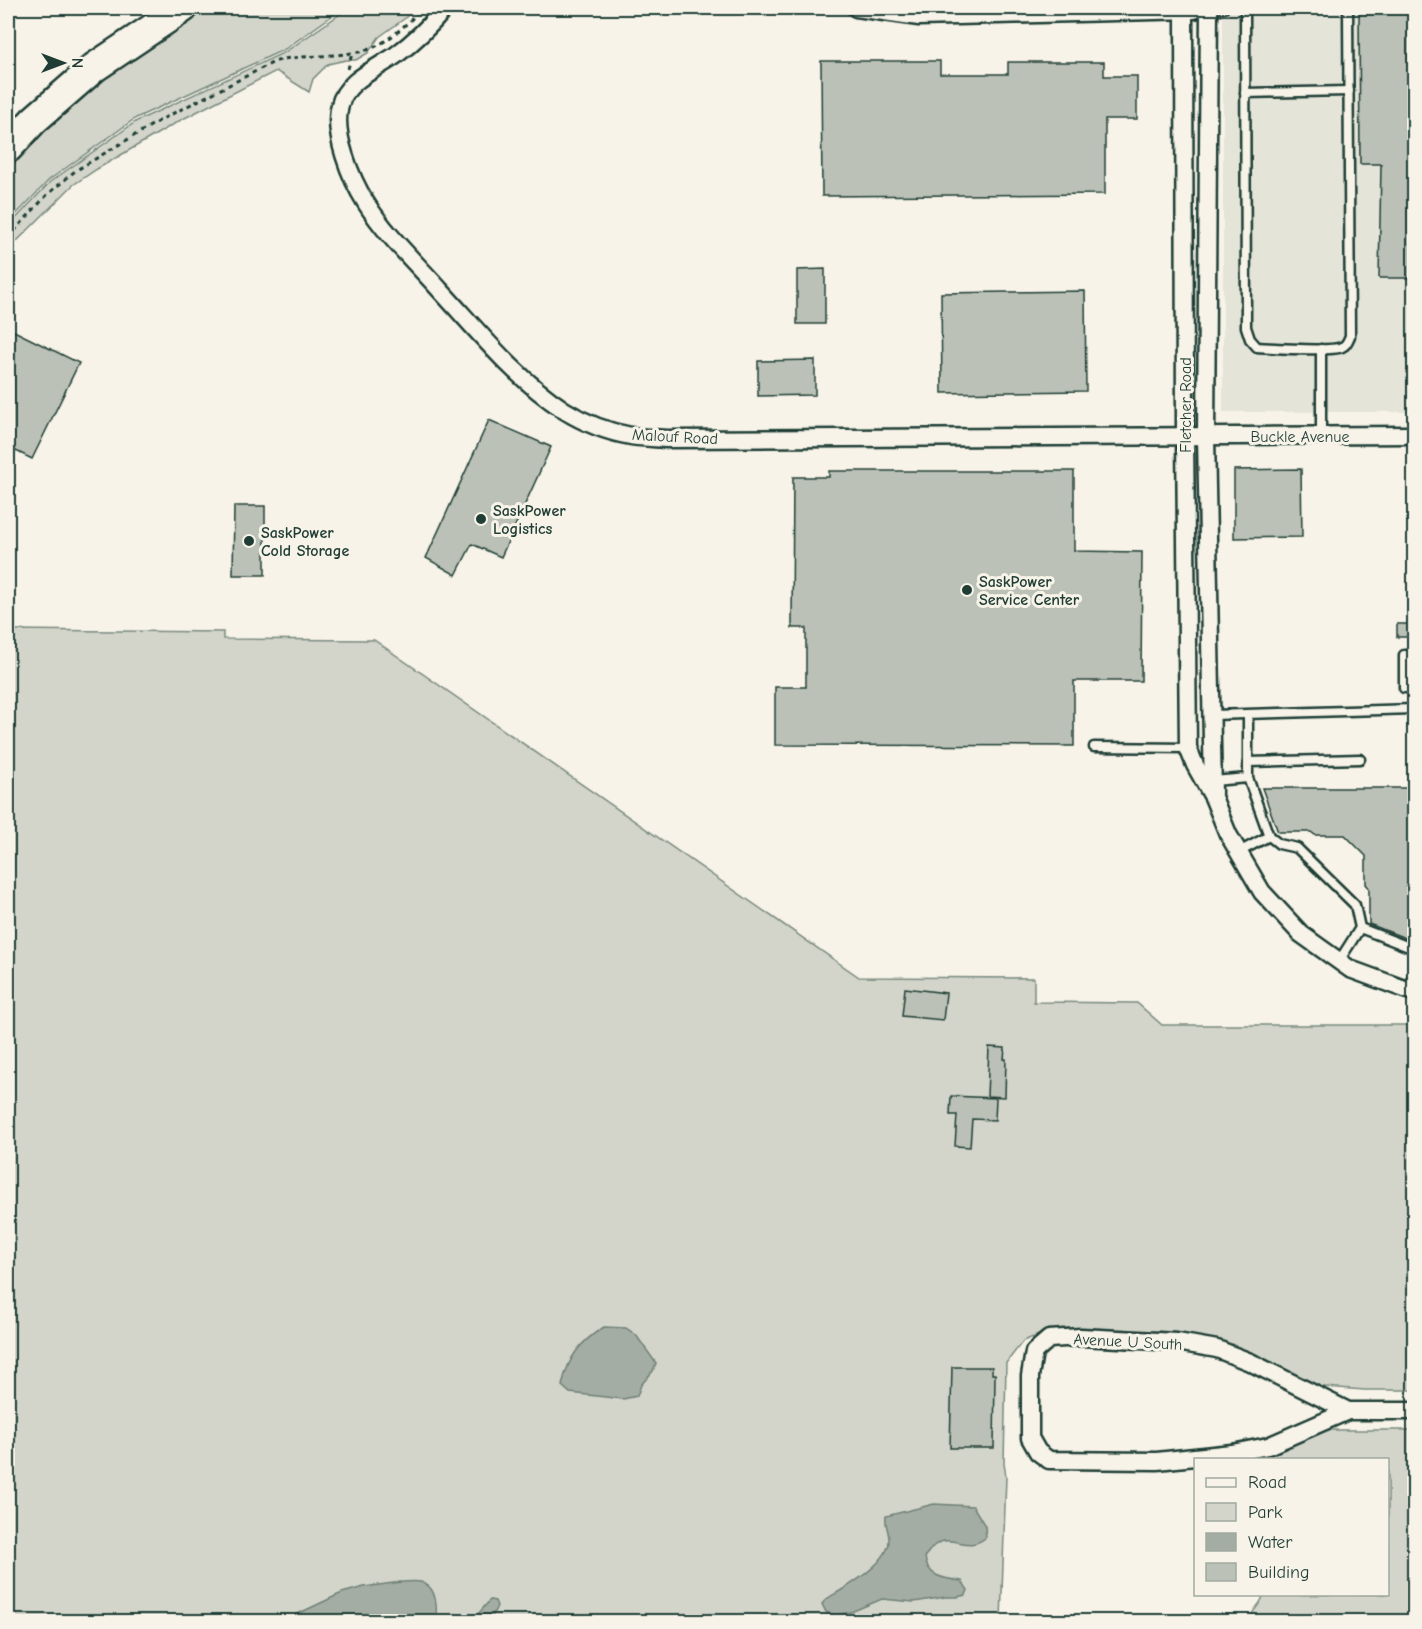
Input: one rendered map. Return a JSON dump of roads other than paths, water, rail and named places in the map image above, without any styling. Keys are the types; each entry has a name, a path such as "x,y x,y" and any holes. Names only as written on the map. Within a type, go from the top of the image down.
{"highway":[{"path":"8,147 34,120 95,67 183,8"}],"street":[{"name":"Malouf Road","path":"445,8 417,38 343,94 337,123 341,143 356,186 366,204 386,230 511,368 565,411 590,423 630,435 667,439 1185,435"},
{"path":"856,8 919,17 1214,8"},
{"name":"Fletcher Road","path":"1214,8 1206,436 1213,789 1228,834 1263,892 1300,934 1350,969 1411,990"},
{"name":"Fletcher Road","path":"1184,9 1188,748 1195,765 1213,789"},
{"name":"Buckle Avenue","path":"1185,435 1414,435"},
{"name":"Avenue U South","path":"1348,1411 1250,1362 1217,1349 1177,1342 1081,1337 1049,1339 1034,1352 1030,1376 1030,1438 1038,1452 1049,1460 1157,1461 1232,1453 1268,1446 1348,1411 1414,1411"}],"lane":[{"path":"1245,8 1246,327 1250,339 1257,347 1321,349 1341,348 1350,336 1348,8"},
{"path":"1245,93 1349,91"},
{"path":"1321,349 1321,436"},
{"path":"1414,654 1404,655 1404,688 1414,688"},
{"path":"1212,716 1414,709"},
{"path":"1248,715 1248,778 1269,836 1280,844 1297,848 1354,905 1360,928 1339,961"},
{"path":"1094,747 1188,748"},
{"path":"1248,762 1360,759"},
{"path":"1213,789 1248,778"},
{"path":"1239,852 1269,836"},
{"path":"1360,928 1414,949"},
{"path":"1411,990 1414,974"}],"water":[{"path":"604,1327 626,1328 636,1335 656,1363 653,1371 641,1385 637,1396 623,1399 570,1393 562,1386 576,1351 588,1338"},
{"path":"934,1504 973,1506 985,1526 986,1537 979,1542 966,1544 941,1542 925,1556 929,1568 937,1576 962,1581 968,1590 966,1595 914,1602 882,1599 851,1612 836,1615 826,1612 822,1604 826,1600 867,1572 885,1553 889,1542 886,1516"},
{"path":"421,1582 430,1588 435,1598 436,1621 285,1621 342,1593 364,1587"},
{"path":"490,1600 495,1601 497,1606 490,1621 472,1621"}],"place":[{"name":"SaskPower Logistics","path":"481,519"},
{"name":"SaskPower Cold Storage","path":"249,541"},
{"name":"SaskPower Service Center","path":"967,590"}]}
